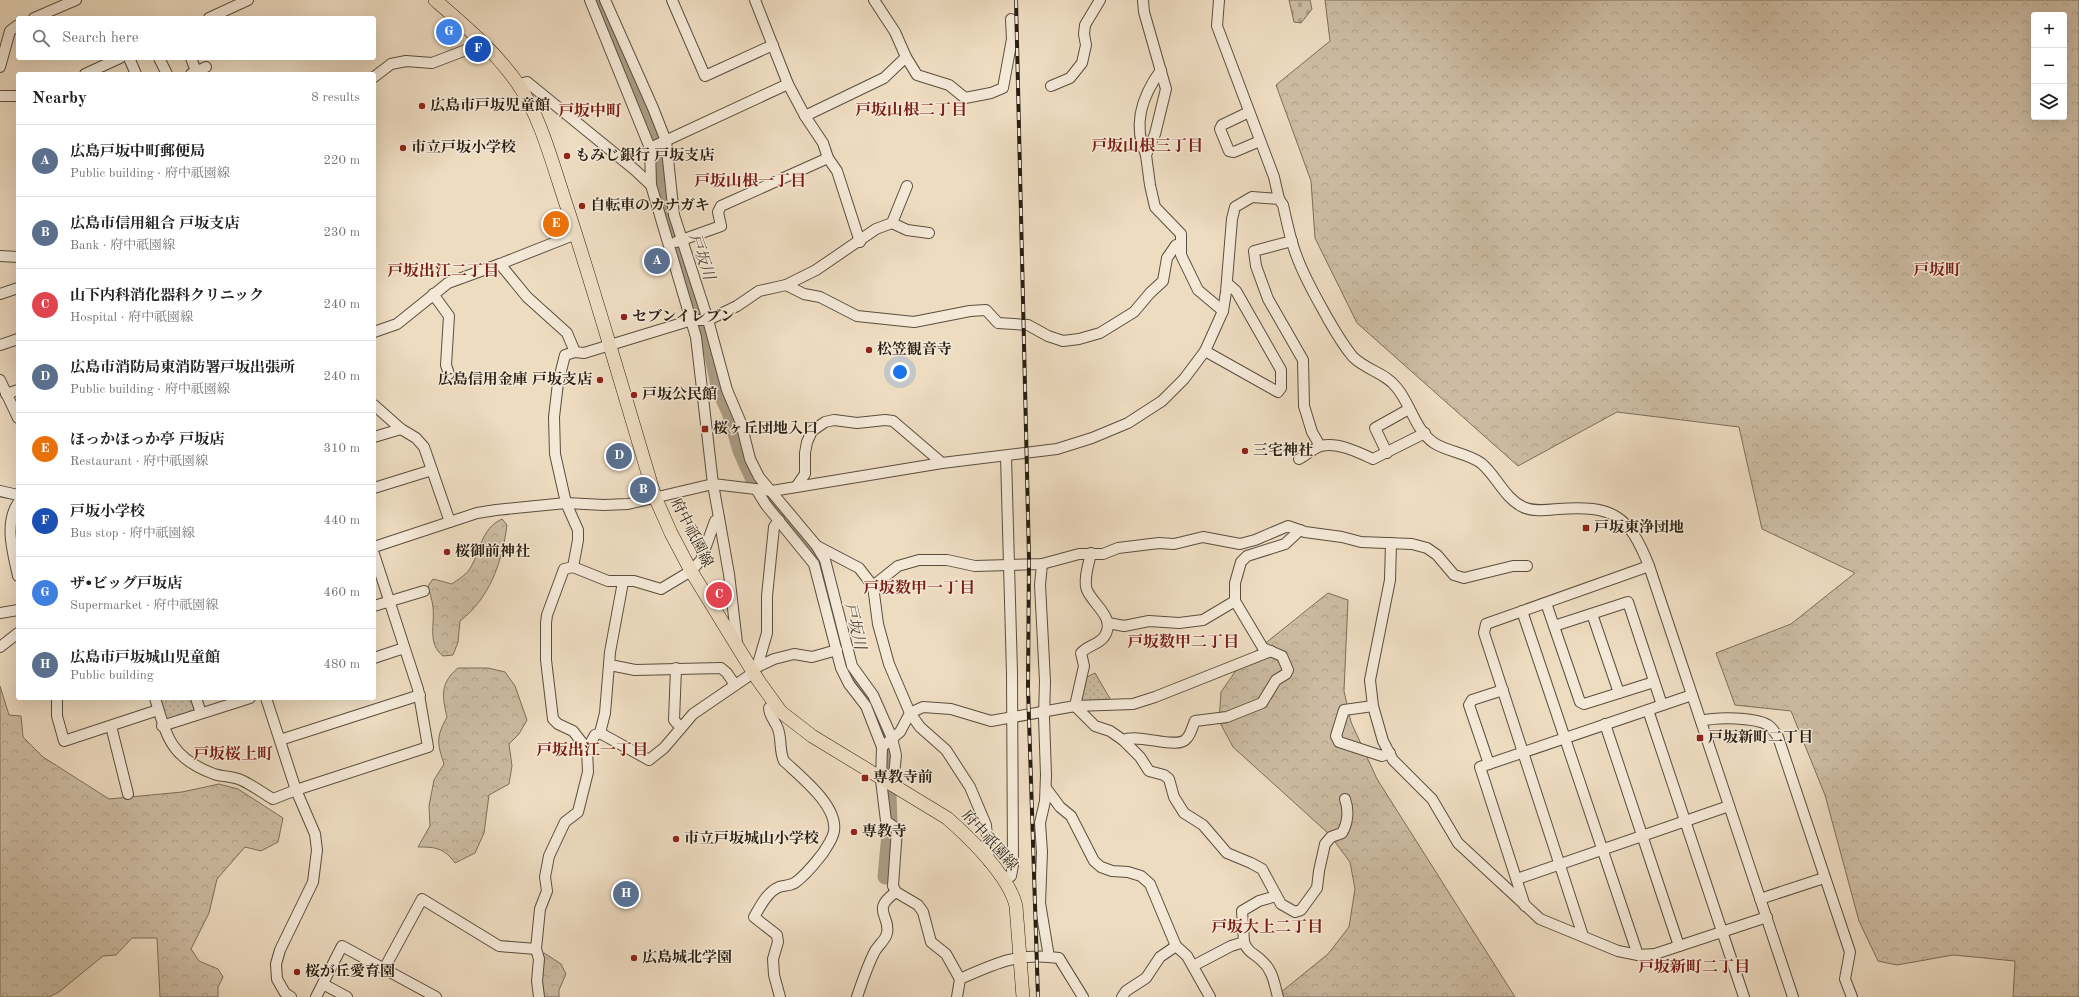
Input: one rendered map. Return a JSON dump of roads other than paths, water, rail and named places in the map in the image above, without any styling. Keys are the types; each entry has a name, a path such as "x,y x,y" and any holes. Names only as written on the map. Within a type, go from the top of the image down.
{"main road":[{"name":"府中祇園線","path":"435,0 478,39 519,84 542,131 576,234 655,497 671,533 691,571 774,704 796,725 881,780 947,818 966,834 1004,881 1013,895 1016,906 1023,997"}],"street":[{"path":"39,16 76,0"},
{"path":"213,16 248,0"},
{"path":"447,0 455,17"},
{"path":"590,0 658,145 651,185"},
{"path":"605,0 653,108 658,145 674,215 675,242 701,320 696,337 713,484 729,574 738,646"},
{"path":"672,0 705,76 773,45"},
{"path":"755,0 788,84 804,116 823,143 828,158 837,171 860,242"},
{"path":"874,0 895,32 906,57 917,75 949,84 961,96 972,98 1003,88 1006,82 1012,39 1011,19"},
{"path":"1051,86 1070,78 1082,63 1086,45 1084,34 1085,26 1100,0"},
{"path":"1143,0 1144,12 1166,89 1155,134 1146,155"},
{"path":"1219,0 1217,26 1274,177 1292,241 1307,282 1344,347 1357,361 1391,380 1425,433 1434,442 1474,458 1489,470 1510,497 1522,506 1533,509 1596,508 1615,516 1631,528 1641,544 1650,566 1793,997"},
{"path":"0,67 10,31 16,26"},
{"path":"376,75 391,64 411,60 432,63 466,50 478,39"},
{"path":"804,116 884,78 906,57"},
{"path":"103,70 117,60"},
{"path":"130,60 135,72"},
{"path":"161,60 166,72"},
{"path":"191,60 194,72"},
{"path":"196,72 206,67"},
{"path":"1161,70 1152,82 1141,106 1139,123 1141,144 1146,155 1155,207 1181,234 1181,255 1198,290 1223,311"},
{"path":"519,84 527,82 635,170 651,185 675,242 726,390 741,423 750,459 759,477 816,545 825,560 852,666 872,695 892,738 896,755 893,786"},
{"path":"658,145 788,84"},
{"path":"0,96 16,96"},
{"path":"1249,112 1222,125 1220,129 1229,151 1234,152 1260,141"},
{"path":"675,242 721,226 718,212 722,206 828,158"},
{"path":"892,223 907,186"},
{"path":"376,546 477,513 566,502 604,505 628,504 713,484 772,491 942,463 1057,449 1092,438 1128,423 1162,401 1184,379 1205,351 1223,311 1227,283 1232,219 1235,207 1252,197 1279,199"},
{"path":"573,567 578,540 578,530 566,502 555,454 554,417 558,383 565,355 574,352 584,353 701,320 737,306 760,290 786,285 816,270 860,242 876,229 892,223 907,230 929,233"},
{"path":"376,331 397,324 448,282 500,264 576,234"},
{"path":"1292,241 1254,251 1256,266 1268,299 1277,318 1303,360 1304,406 1312,432 1320,446"},
{"path":"786,285 804,294 820,297 857,316 914,322 970,311 986,310 998,323 1028,325 1048,336 1063,341 1100,333 1134,312 1150,293 1163,282 1168,258 1172,249 1176,245 1181,245"},
{"path":"0,256 16,257"},
{"path":"500,264 527,297 567,333 574,352"},
{"path":"1205,351 1278,392 1281,388 1281,370 1236,291 1227,283"},
{"path":"0,294 16,289"},
{"path":"434,294 449,316 446,365 449,374"},
{"path":"0,345 16,340"},
{"path":"0,380 16,414"},
{"path":"6,394 16,391"},
{"path":"376,407 401,429 416,438 424,447 450,522"},
{"path":"1386,452 1375,428 1409,409"},
{"path":"796,488 805,474 805,453 807,442 812,431 825,422 834,420 857,423 885,420 893,421 942,463"},
{"path":"376,436 401,429"},
{"path":"1299,459 1320,446 1331,445 1356,452 1373,459 1425,433"},
{"path":"1004,881 1011,876 1013,865 1012,673 1006,456"},
{"path":"376,487 432,470"},
{"path":"756,489 766,505 814,564 844,677 866,706 882,747 881,780 886,821 897,829 896,862 893,886 896,892 918,906 923,912 931,942 946,954 960,979 957,997"},
{"path":"0,491 16,495"},
{"path":"16,506 12,512 10,529 16,564"},
{"path":"587,749 573,731 558,724 553,719 546,660 546,623 547,615 564,569 573,567 608,580 623,582 634,581 661,589 691,571 701,560 715,521 719,518"},
{"path":"754,670 767,633 767,596 774,527 779,520"},
{"path":"873,586 898,566 919,560 947,560 975,566 1042,564 1079,554 1091,552 1103,554 1118,548 1159,543 1174,544 1203,537 1240,544 1255,540 1288,526 1300,530 1361,542 1412,544 1427,548 1437,555 1454,575 1464,578 1513,566 1527,566"},
{"path":"1123,740 1131,737 1139,737 1172,744 1180,743 1188,738 1195,721 1227,717 1262,703 1276,680 1286,674 1288,670 1282,656 1263,648 1235,601 1235,583 1240,562 1247,556 1284,544 1300,530"},
{"path":"1391,543 1390,580 1370,680 1373,706 1383,740 1390,753 1407,776 1432,799 1458,843 1540,919 1618,951 1638,955 1655,954 1767,917"},
{"path":"816,545 860,568 873,586 878,624 888,657 910,713 920,727 946,750 970,787 986,825 989,862"},
{"path":"1075,706 1084,666 1081,653 1085,648 1097,643 1105,636 1108,623 1103,612 1087,590 1086,577 1091,552"},
{"path":"156,700 162,726 178,752 202,768 216,774 232,776 244,781 273,799 296,790 428,747 420,695 376,560"},
{"path":"1042,564 1040,585 1046,712 1044,717 1046,802 1040,823 1042,852 1040,903 1049,957"},
{"path":"1583,936 1484,633 1486,624 1650,566"},
{"path":"600,733 605,713 612,640 623,582"},
{"path":"376,606 424,591"},
{"path":"715,611 732,600"},
{"path":"1108,623 1124,626 1149,621 1179,623 1203,620 1235,601"},
{"path":"1554,626 1628,602 1662,705"},
{"path":"1546,603 1580,702 1584,704 1654,682"},
{"path":"0,613 16,610"},
{"path":"1522,611 1601,850 1638,955"},
{"path":"1592,614 1619,693"},
{"path":"0,647 16,635"},
{"path":"376,657 404,648"},
{"path":"600,733 649,760 664,748 693,714 754,670 774,659 794,654 812,657 837,650"},
{"path":"882,747 900,732 910,713 923,707 950,709 991,721 1075,706 1133,704 1155,697 1271,651"},
{"path":"610,665 635,670 721,668 727,673 735,685"},
{"path":"676,668 674,720 681,728"},
{"path":"1489,764 1469,705 1472,700 1503,690"},
{"path":"280,740 420,695"},
{"path":"1525,906 1480,767 1692,695"},
{"path":"57,700 57,716 64,741 158,710"},
{"path":"197,700 201,713"},
{"path":"162,726 243,700"},
{"path":"267,700 296,790 315,834 317,850 313,882 280,950 276,964 278,979 285,993 291,997"},
{"path":"774,704 769,708 769,712 778,726 781,738 781,754 784,761 818,794 828,808 834,823 834,832 831,841 808,873 794,884 778,888 768,896 754,917 777,935 778,942 773,959 774,975 780,997"},
{"path":"1075,706 1095,726 1110,731 1123,740 1140,757 1149,771 1164,775 1169,779 1174,797 1184,813 1203,825 1227,854 1241,858 1262,869 1281,904 1295,912 1301,910 1317,888 1325,844 1330,837 1342,833 1344,829 1348,808 1345,799"},
{"path":"1373,706 1344,710 1336,736 1339,742 1382,756 1390,753"},
{"path":"1648,710 1744,997"},
{"path":"1701,721 1709,719 1755,720 1770,725 1778,737 1850,952 1845,978 1852,997"},
{"path":"1605,724 1679,946"},
{"path":"111,726 128,794"},
{"path":"539,997 537,980 539,959 536,949 540,909 547,891 545,877 549,856 565,822 578,812 588,772 587,749 595,735 600,733"},
{"path":"1046,788 1060,807 1071,816 1094,860 1101,867 1112,871 1128,872 1141,876 1150,884 1176,946 1187,956 1210,997"},
{"path":"1517,879 1729,806"},
{"path":"1760,899 1824,878"},
{"path":"857,997 874,952 887,935 888,928 883,916 884,903 887,898 896,892"},
{"path":"1276,896 1259,901 1242,911 1244,942 1250,953 1261,959 1271,971 1278,997"},
{"path":"384,969 422,899 499,946 536,949"},
{"path":"1193,966 1224,949 1244,942"},
{"path":"316,997 342,946 436,997"},
{"path":"1122,997 1126,991 1146,978 1160,957 1176,946"},
{"path":"960,979 984,968 1021,956 1059,958 1083,997"},
{"path":"323,984 347,997"}],"waterway":[{"name":"戸坂川","path":"596,0 640,95 655,135 662,173 665,210 700,311 709,342 719,391 729,412 740,451 754,482"},
{"name":"戸坂川","path":"768,500 811,547 817,557 826,582"},
{"name":"戸坂川","path":"834,613 846,669 867,698 886,742 888,770"},
{"name":"戸坂川","path":"885,877 890,823 889,793"}],"railway":[{"path":"1016,0 1029,558 1028,688 1038,997"}],"place":[{"name":"ザ•ビッグ戸坂店","path":"449,32"},
{"name":"戸坂小学校","path":"478,49"},
{"name":"広島市戸坂児童館","path":"422,106"},
{"name":"市立戸坂小学校","path":"403,148"},
{"name":"もみじ銀行 戸坂支店","path":"567,156"},
{"name":"自転車のカナガキ","path":"582,206"},
{"name":"ほっかほっか亭 戸坂店","path":"556,224"},
{"name":"広島戸坂中町郵便局","path":"657,261"},
{"name":"セブンイレブン","path":"624,317"},
{"name":"松笠観音寺","path":"869,350"},
{"name":"広島信用金庫 戸坂支店","path":"600,380"},
{"name":"戸坂公民館","path":"634,395"},
{"name":"桜ヶ丘団地入口","path":"705,429"},
{"name":"三宅神社","path":"1245,451"},
{"name":"広島市消防局東消防署戸坂出張所","path":"619,456"},
{"name":"広島市信用組合 戸坂支店","path":"643,490"},
{"name":"戸坂東浄団地","path":"1586,528"},
{"name":"桜御前神社","path":"447,552"},
{"name":"山下内科消化器科クリニック","path":"719,595"},
{"name":"戸坂新町二丁目","path":"1700,738"},
{"name":"専教寺前","path":"865,778"},
{"name":"専教寺","path":"854,832"},
{"name":"市立戸坂城山小学校","path":"676,839"},
{"name":"広島市戸坂城山児童館","path":"626,894"},
{"name":"広島城北学園","path":"634,958"},
{"name":"桜が丘愛育園","path":"297,972"}],"district":[{"name":"戸坂山根二丁目","path":"911,111"},
{"name":"戸坂中町","path":"590,112"},
{"name":"戸坂山根三丁目","path":"1147,147"},
{"name":"戸坂山根一丁目","path":"750,182"},
{"name":"戸坂町","path":"1937,271"},
{"name":"戸坂出江二丁目","path":"443,272"},
{"name":"戸坂数甲一丁目","path":"919,589"},
{"name":"戸坂数甲二丁目","path":"1183,643"},
{"name":"戸坂出江一丁目","path":"592,751"},
{"name":"戸坂桜上町","path":"233,755"},
{"name":"戸坂大上二丁目","path":"1267,928"},
{"name":"戸坂新町二丁目","path":"1694,968"}]}
